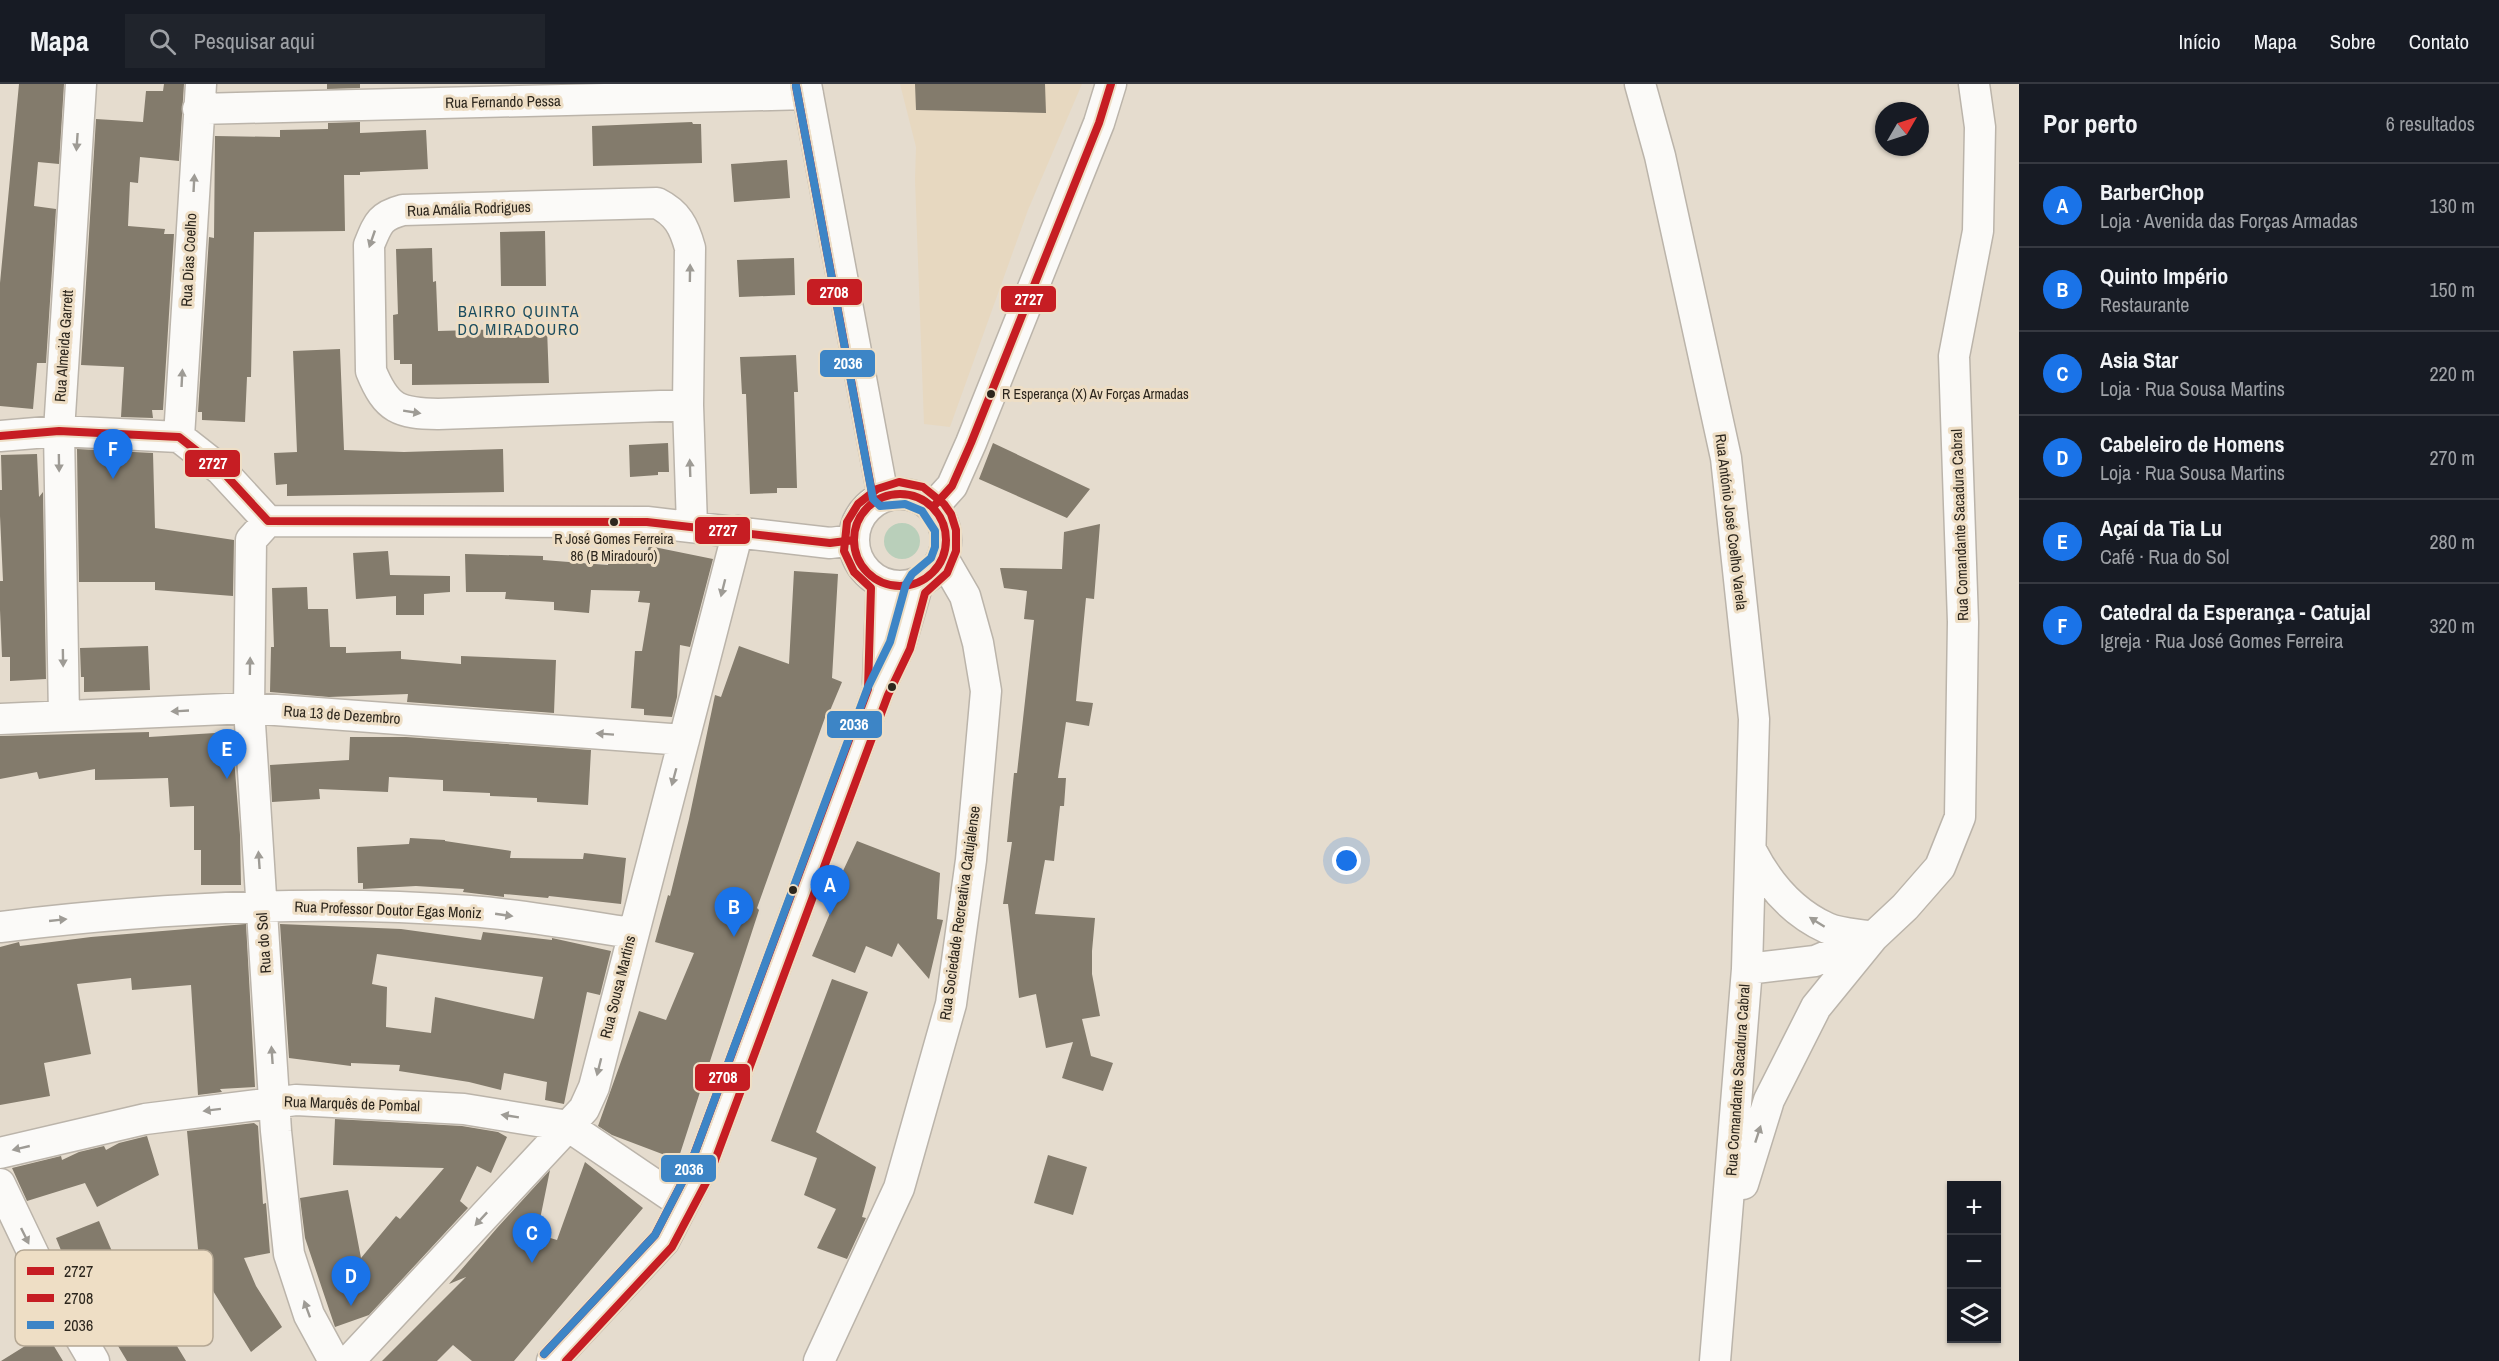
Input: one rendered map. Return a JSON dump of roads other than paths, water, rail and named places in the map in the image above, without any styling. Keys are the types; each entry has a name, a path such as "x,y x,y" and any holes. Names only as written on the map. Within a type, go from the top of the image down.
{"street":[{"name":"Rua Almeida Garrett","path":"64,716 59,431 81,84"},
{"path":"933,507 952,486 971,443 1099,123 1111,84"},
{"name":"Rua António José Coelho Varela","path":"1640,84 1660,156 1726,458 1754,718 1747,969"},
{"name":"Rua Comandante Sacadura Cabral","path":"1725,1251 1769,1100 1816,1007 1873,937 1905,907 1940,867 1960,817 1964,622 1954,356 1978,231 1980,128 1974,84"},
{"path":"807,89 883,496"},
{"name":"Rua Fernando Pessa","path":"199,97 807,89"},
{"name":"Rua Dias Coelho","path":"179,436 199,97"},
{"name":"Rua Amália Rodrigues","path":"688,405 438,414 406,413 389,402 377,387 371,371 369,245 376,227 386,215 403,210 657,203 672,211 685,227 690,248 688,405 692,526"},
{"path":"0,435 59,431 179,436 221,470 268,521 647,522 830,543 854,540"},
{"path":"896,493 909,494 933,507 946,531 943,558 937,569 918,583 894,586 882,583 871,576 862,566 856,554 855,527 862,514 883,496 896,493"},
{"name":"Rua do Sol","path":"268,521 252,540 249,708 276,1131 289,1254 309,1315 334,1361"},
{"name":"Rua Sousa Martins","path":"350,1361 584,1109 594,1088 632,933 738,531"},
{"name":"Rua Sociedade Recreativa Catujalense","path":"819,1361 899,1188 951,1004 971,860 986,692 978,643 965,596 943,558"},
{"path":"878,691 882,583"},
{"path":"552,1361 664,1240 698,1175 878,691 900,645 918,583"},
{"name":"Rua 13 de Dezembro","path":"0,719 249,708 684,740"},
{"path":"1752,852 1764,876 1786,902 1828,928 1873,937"},
{"name":"Rua Professor Doutor Egas Moniz","path":"0,927 195,908 356,906 471,911 632,933"},
{"name":"Rua Comandante Sacadura Cabral","path":"1715,1361 1747,969 1815,961 1873,937"},
{"name":"Rua Marquês de Pombal","path":"0,1153 145,1119 275,1102 296,1100 464,1108 568,1126 683,1204"},
{"path":"0,1184 32,1250"},
{"path":"85,1346 94,1361"}],"place":[{"name":"R Esperança (X) Av Forças Armadas","path":"991,394"},
{"name":"Catedral da Esperança - Catujal","path":"113,479"},
{"name":"R José Gomes Ferreira 86 (B Miradouro)","path":"614,522"},
{"name":"Açaí da Tia Lu","path":"227,779"},
{"name":"BarberChop","path":"830,915"},
{"name":"Quinto Império","path":"734,937"},
{"name":"Asia Star","path":"532,1263"},
{"name":"Cabeleiro de Homens","path":"351,1306"}],"district":[{"name":"BAIRRO QUINTA DO MIRADOURO","path":"519,320"}]}
